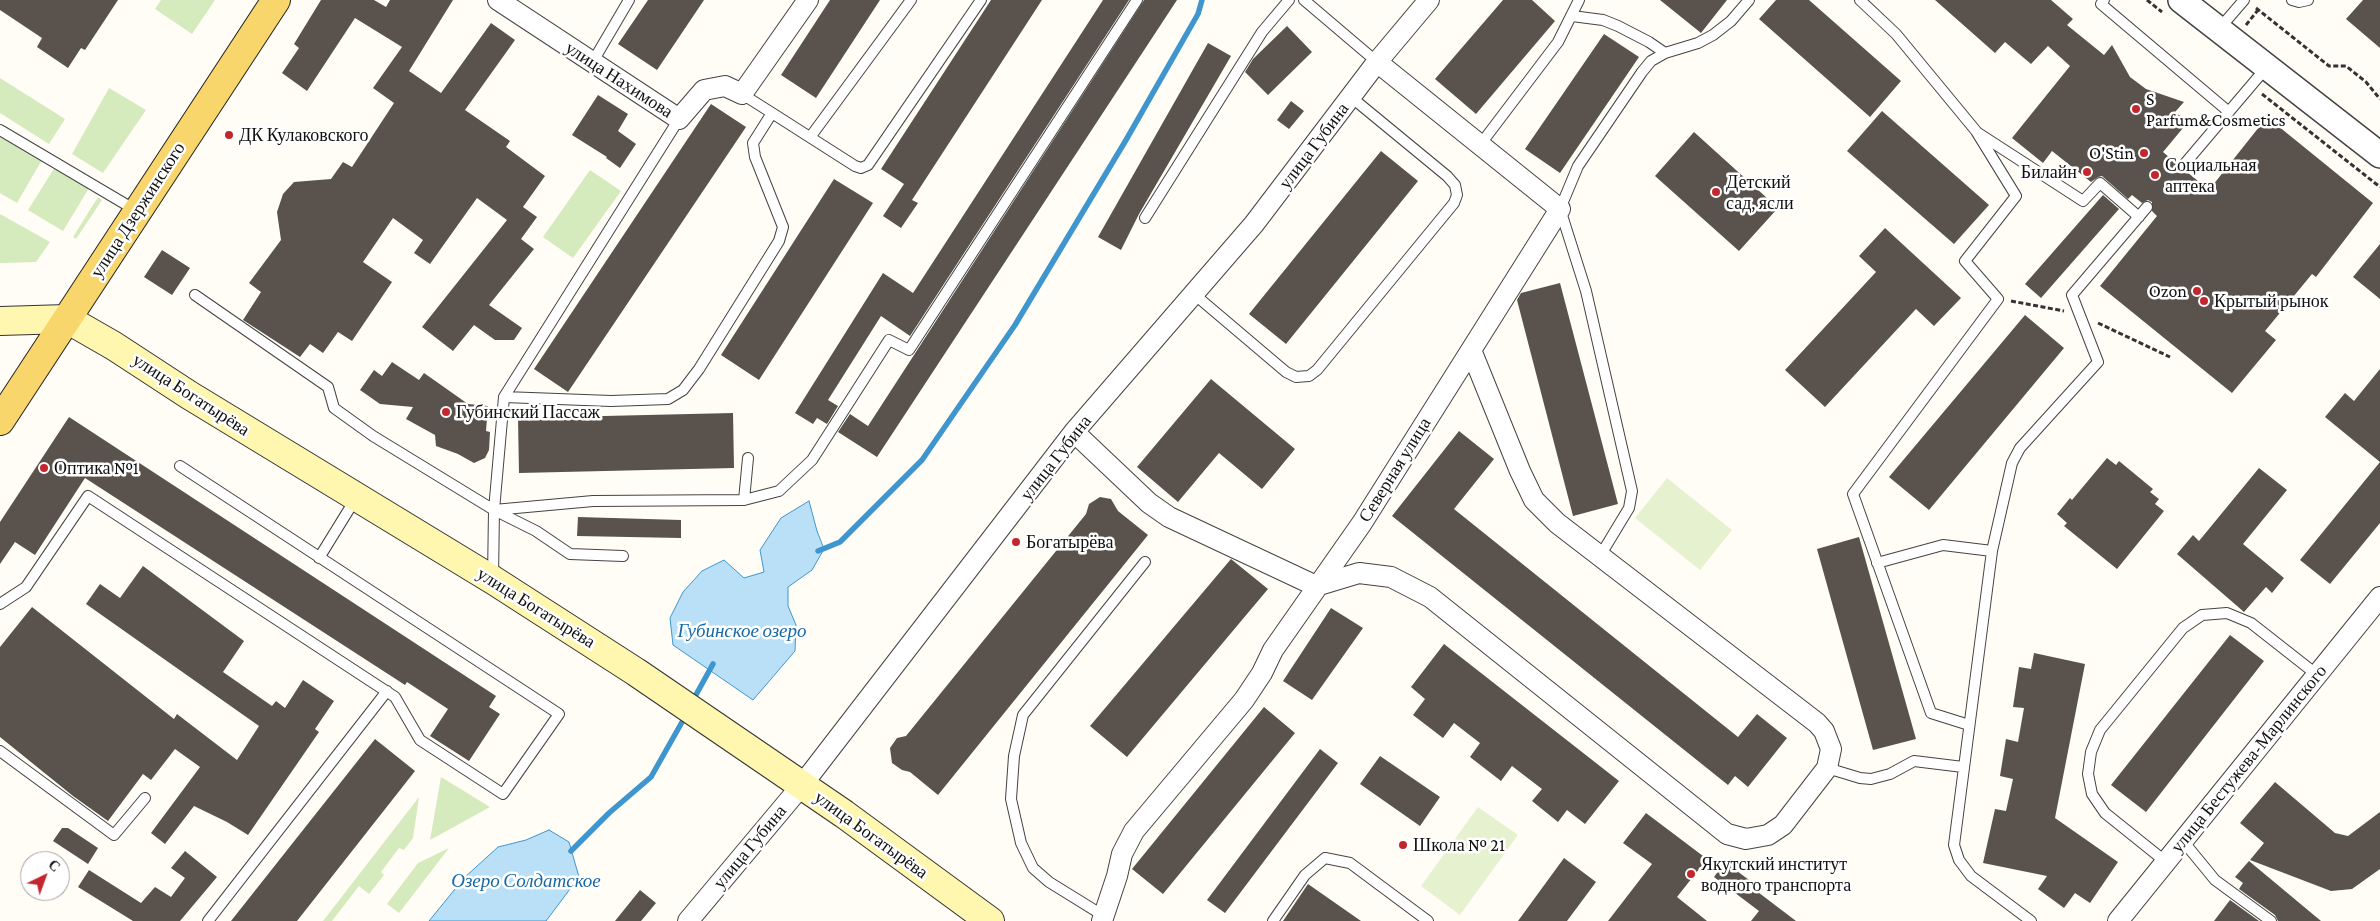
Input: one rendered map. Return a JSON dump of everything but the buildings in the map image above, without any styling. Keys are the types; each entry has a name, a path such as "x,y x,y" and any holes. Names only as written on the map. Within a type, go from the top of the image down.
{"main road":[{"name":"улица Дзержинского","path":"0,421 276,0"},
{"path":"0,321 67,319"},
{"name":"улица Богатырёва","path":"67,319 114,346 189,396 493,580 636,672 741,742 990,921"}],"street":[{"name":"улица Нахимова","path":"498,0 679,118 704,90 725,86 742,94"},
{"path":"742,94 808,0"},
{"name":"улица Губина","path":"688,921 802,785 1074,432 1254,224 1377,62 1429,0"},
{"path":"2181,0 2380,155"},
{"path":"1377,62 1560,209"},
{"name":"Северная улица","path":"1103,919 1122,854 1134,831 1244,700 1262,674 1273,650 1316,586 1362,523 1560,209"},
{"path":"1074,432 1149,503 1169,517 1316,586 1359,573 1391,578 1430,596 1727,834 1746,838 1768,835 1783,825 1827,768 1830,757 1829,740 1817,723 1557,523 1534,500 1520,471 1471,350"},
{"name":"улица Бестужева-Марлинского","path":"2118,921 2380,597"}],"lane":[{"path":"592,63 629,0"},
{"path":"811,136 911,0"},
{"path":"742,94 861,168 868,165 981,0"},
{"path":"494,510 593,501 744,500 779,491 812,460 889,340 909,350 1137,0"},
{"path":"1145,218 1262,32 1289,0"},
{"path":"1304,0 1377,62"},
{"path":"1480,144 1558,42 1579,0"},
{"path":"1600,556 1630,508 1632,491 1586,291 1560,209 1578,166 1651,61 1665,53 1698,43 1713,34 1731,21 1749,0"},
{"path":"1860,0 1896,34 1976,131 2016,196 1965,261 1998,298 1853,494 1931,713 1969,725"},
{"path":"2104,0 2101,4 2229,112"},
{"path":"2292,0 2299,2 2308,0"},
{"path":"2218,29 2248,2"},
{"path":"1572,16 1603,20 1649,42 1665,53"},
{"path":"2182,167 2266,68"},
{"path":"1194,294 1222,320 1286,372 1296,377 1309,376 1317,370 1454,203 1457,195 1455,185 1447,176 1351,97"},
{"path":"504,396 612,401 668,399 683,390 699,369 780,241 783,227 755,157 753,143 772,113"},
{"path":"493,580 494,510 504,396 679,118"},
{"path":"0,130 138,212"},
{"path":"1976,131 2083,201 2100,183 2139,217"},
{"path":"2031,921 1971,876 1959,860 1954,836 1992,551 2012,463 2020,448 2098,362 2072,295 2147,207"},
{"path":"194,295 328,387 334,408 373,436 494,510 536,531 570,554 623,556"},
{"path":"744,500 748,458"},
{"path":"0,604 26,587 88,496 396,697 420,740 503,794 559,714 180,466"},
{"path":"319,558 356,498"},
{"path":"1878,563 1943,545 1992,551"},
{"path":"1103,919 1033,868 1021,843 1011,799 1014,756 1023,714 1145,562"},
{"path":"2166,862 2105,813 2092,794 2088,774 2092,752 2100,730 2183,628 2202,615 2227,613 2251,623 2316,674"},
{"path":"208,921 387,691"},
{"path":"0,751 114,834 145,798"},
{"path":"1827,768 1860,778 1872,779 1890,774 1914,761 1963,768"},
{"path":"2183,841 2215,880 2271,921"},
{"path":"1273,921 1305,875 1325,858 1350,863 1428,921"}],"path":[{"path":"2248,2 2329,66 2346,66 2366,82 2380,99"},
{"path":"1998,298 2080,314 2170,356"}],"green space":[{"path":"161,0 215,0 192,34 155,9"},
{"path":"0,78 65,119 49,144 0,113"},
{"path":"109,88 146,110 103,173 72,154"},
{"path":"0,133 43,158 17,203 0,193"},
{"path":"55,167 89,188 63,231 28,210"},
{"path":"590,170 621,191 573,258 543,237"},
{"path":"98,197 102,200 76,239 73,237"},
{"path":"0,214 50,242 36,262 0,263"},
{"path":"1667,478 1732,530 1700,570 1635,518"},
{"path":"441,777 490,807 430,840"},
{"path":"419,797 413,838 404,850 399,848 381,872 384,875 369,894 359,886 332,921 323,921"},
{"path":"1478,807 1518,835 1460,915 1421,886"},
{"path":"449,848 399,913 387,904 418,863"}],"water":[{"name":"Губинское озеро","path":"809,501 824,549 812,570 788,587 788,606 796,625 795,651 753,700 673,645 670,618 683,592 702,571 724,560 744,578 764,572 760,550 781,518"},
{"name":"Озеро Солдатское","path":"549,830 569,842 579,877 546,921 429,921 464,878 498,847 526,840"}],"waterway":[{"path":"818,551 840,542 922,460 1015,325 1126,140 1198,14 1202,0"},
{"path":"692,702 713,664"},
{"path":"571,851 609,813 651,777 686,715"}],"place":[{"name":"S Parfum&Cosmetics","path":"2136,109"},
{"name":"ДК Кулаковского","path":"229,135"},
{"name":"O'Stin","path":"2144,153"},
{"name":"Билайн","path":"2087,172"},
{"name":"Социальная аптека","path":"2155,175"},
{"name":"Детский сад, ясли","path":"1716,192"},
{"name":"Ozon","path":"2197,291"},
{"name":"Крытый рынок","path":"2204,301"},
{"name":"Губинский Пассаж","path":"446,412"},
{"name":"Оптика №1","path":"44,468"},
{"name":"Богатырёва","path":"1016,542"},
{"name":"Школа № 21","path":"1403,845"},
{"name":"Якутский институт водного транспорта","path":"1691,874"}]}
